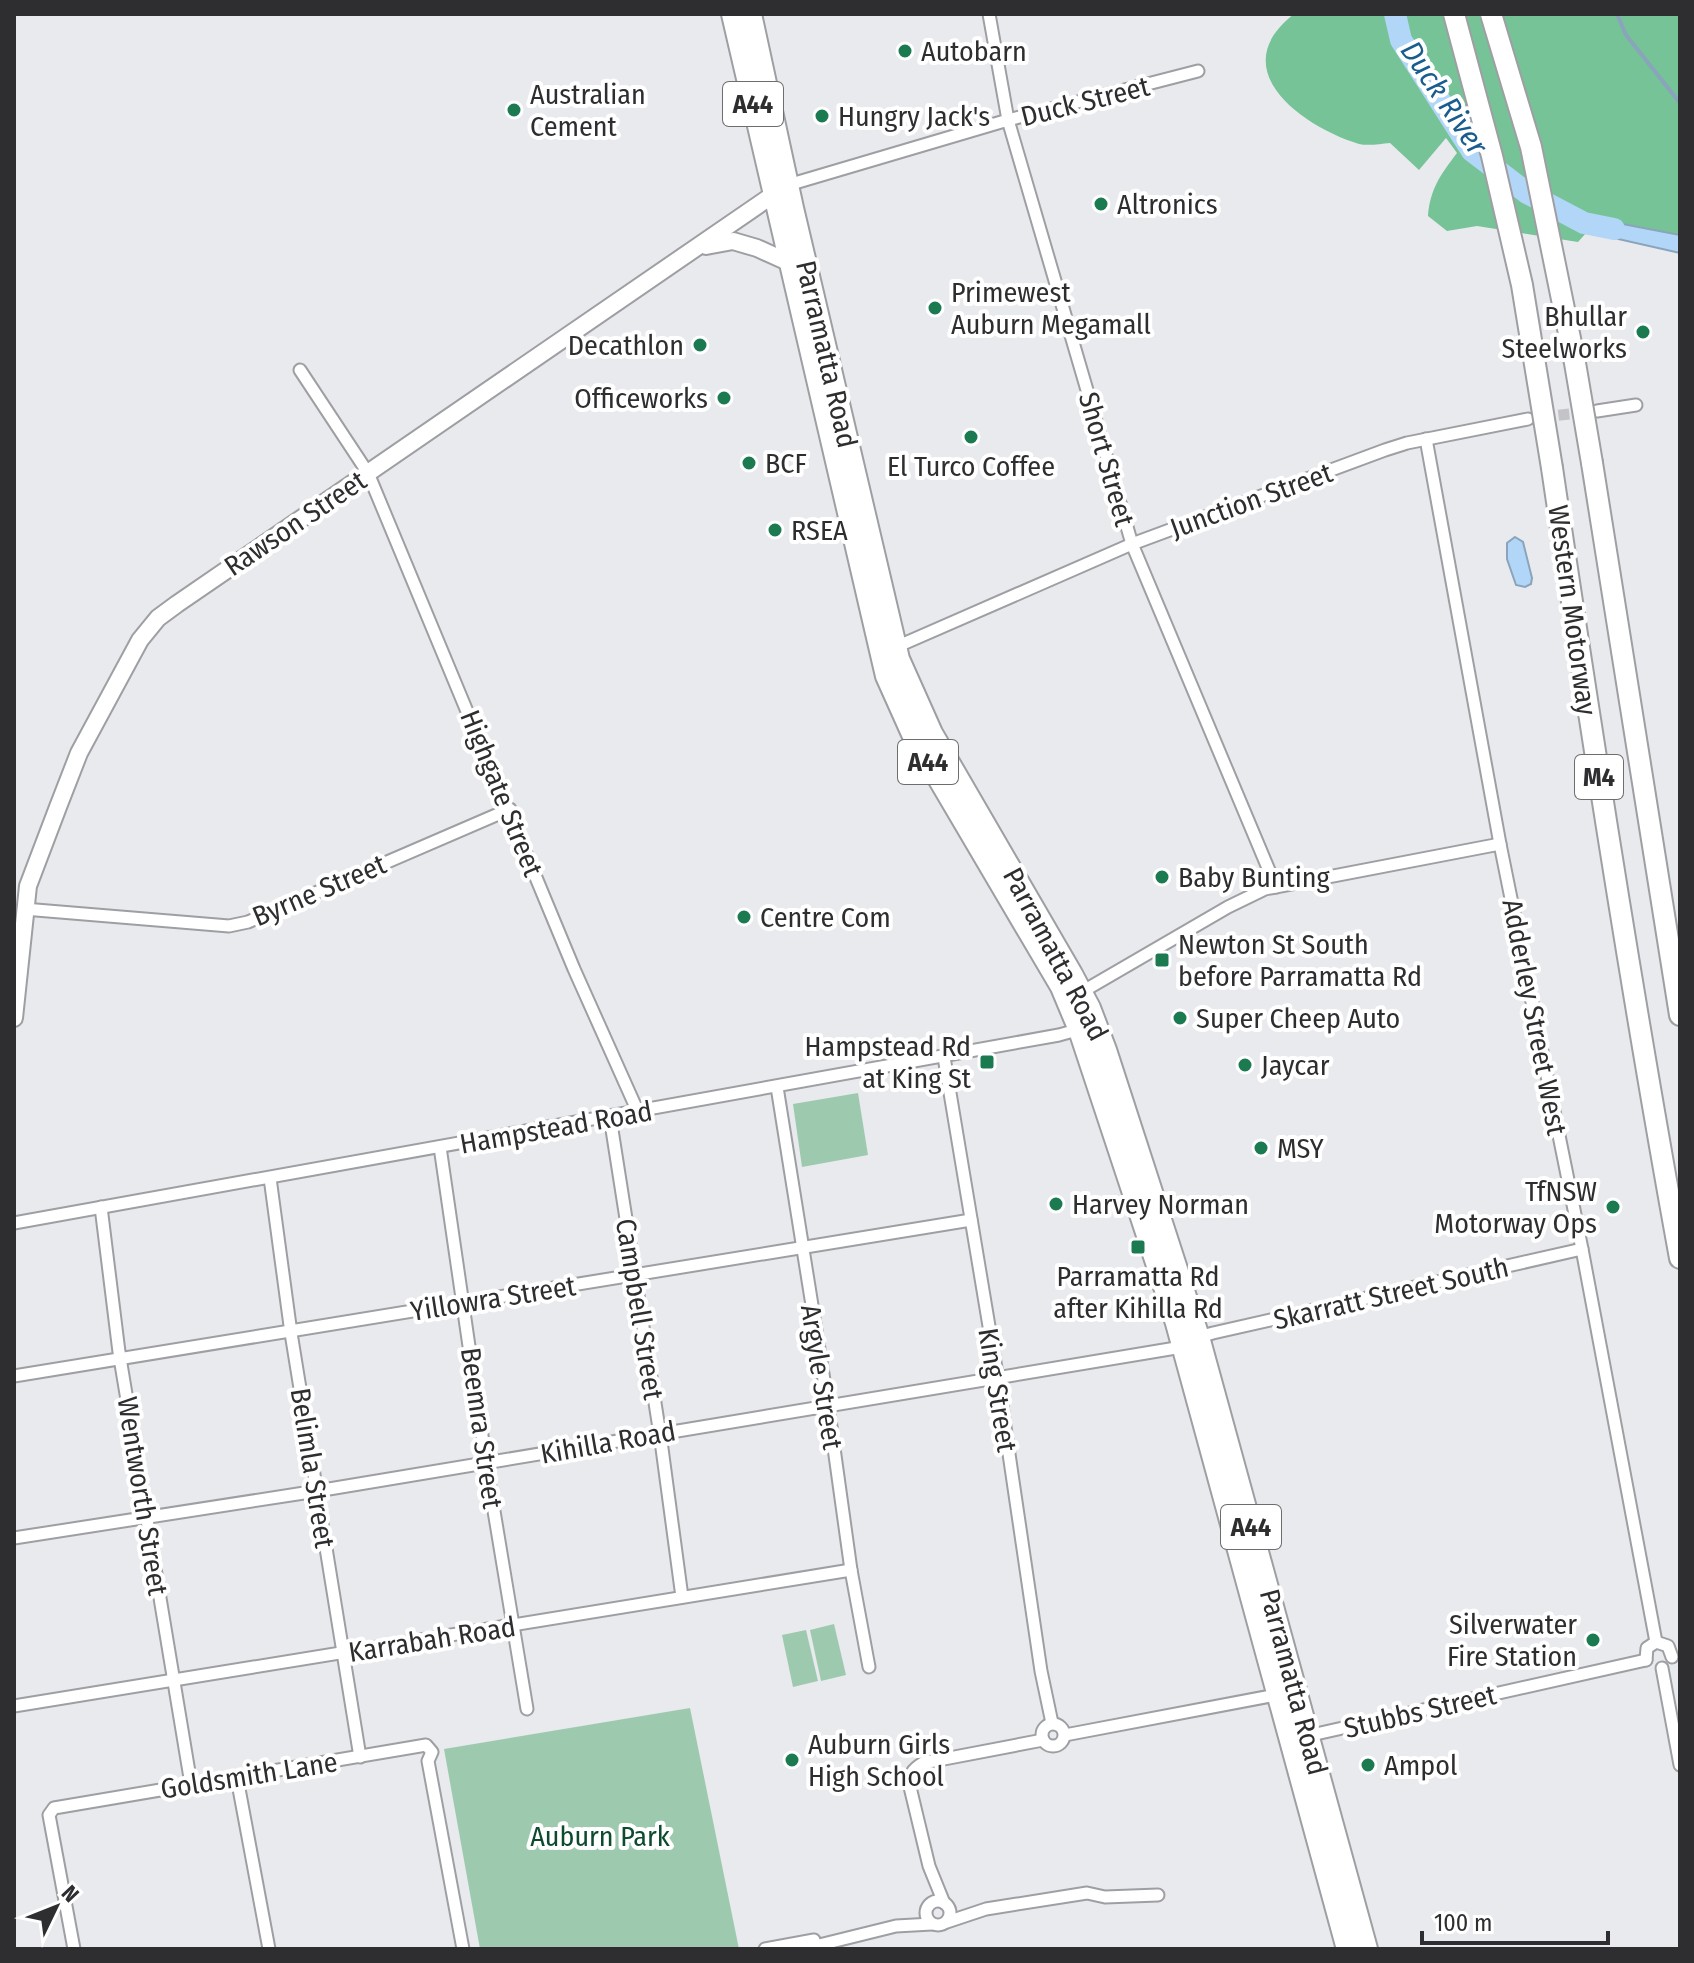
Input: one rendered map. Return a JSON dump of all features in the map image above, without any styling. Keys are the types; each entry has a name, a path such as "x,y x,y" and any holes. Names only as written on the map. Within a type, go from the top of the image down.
{"highway":[{"name":"Parramatta Road","path":"732,14 906,679 932,733 1075,996 1087,1027 1191,1342 1299,1738 1347,1949"},
{"name":"Parramatta Road","path":"751,14 780,190 788,262 886,676 912,734 1075,996"},
{"name":"Western Motorway","path":"1454,14 1522,285 1586,703 1680,1258"},
{"name":"Western Motorway","path":"1491,14 1531,147 1566,316 1680,1015"},
{"name":"Parramatta Road","path":"1191,1342 1276,1695 1299,1738 1367,1949"}],"main road":[{"name":"Rawson Street","path":"14,1018 28,886 79,753 148,628 177,604 780,190"},
{"path":"701,246 733,241 788,262"}],"street":[{"name":"Short Street","path":"989,14 1008,120 1132,544 1276,887"},
{"name":"Duck Street","path":"780,190 1008,120 1198,71"},
{"name":"Highgate Street","path":"300,370 368,473 574,969 638,1112"},
{"path":"1597,411 1636,405"},
{"name":"Junction Street","path":"896,647 1132,544 1385,450 1528,419"},
{"name":"Adderley Street West","path":"1426,439 1500,844 1582,1249 1656,1642"},
{"name":"Byrne Street","path":"24,909 229,926 248,922 510,809"},
{"path":"1075,996 1253,894 1500,844"},
{"name":"Hampstead Road","path":"14,1223 944,1057 1087,1027"},
{"name":"King Street","path":"944,1057 1041,1671 1052,1723"},
{"name":"Argyle Street","path":"777,1087 851,1570 869,1667"},
{"name":"Campbell Street","path":"610,1117 660,1433 682,1597"},
{"name":"Beemra Street","path":"440,1147 486,1463 527,1709"},
{"name":"Belimla Street","path":"270,1178 291,1333 360,1757"},
{"name":"Wentworth Street","path":"101,1207 120,1361 191,1784"},
{"name":"Yillowra Street","path":"14,1376 971,1220"},
{"name":"Skarratt Street South","path":"1191,1342 1582,1249"},
{"name":"Kihilla Road","path":"14,1538 997,1378 1191,1342"},
{"name":"Karrabah Road","path":"14,1706 851,1570"},
{"path":"1656,1642 1668,1646 1676,1656 1662,1668 1651,1666 1646,1660 1647,1648 1656,1642"},
{"name":"Stubbs Street","path":"1299,1738 1646,1660"},
{"path":"1662,1668 1680,1765"},
{"path":"947,1922 950,1915 929,1866 909,1779 913,1769 923,1763 1043,1740 1051,1746 1058,1746 1065,1735 1276,1695"},
{"path":"1043,1740 1043,1730 1052,1723 1061,1726 1065,1735"},
{"name":"Goldsmith Lane","path":"74,1949 49,1815 54,1808 426,1745 432,1752 428,1761 463,1949"},
{"path":"237,1778 269,1949"},
{"path":"929,1866 927,1919 932,1924"},
{"path":"803,1949 896,1926 940,1925 986,1909 1087,1893 1105,1897 1158,1895"},
{"path":"896,1926 928,1908 946,1905 986,1909"},
{"path":"765,1949 819,1939 830,1941"}],"green space":[{"path":"1294,14 1680,14 1680,235 1582,216 1587,232 1578,242 1477,226 1447,231 1428,216 1437,182 1457,153 1446,138 1419,170 1390,143 1359,144 1314,124 1278,93 1268,75 1266,55 1274,35"},
{"path":"858,1093 868,1155 802,1167 793,1104"},
{"path":"834,1624 846,1675 821,1681 810,1630"},
{"path":"806,1630 818,1681 793,1687 782,1635"},
{"name":"Auburn Park","path":"690,1708 739,1949 480,1949 444,1749"}],"water":[{"path":"1581,216 1680,235 1680,253 1587,232"},
{"path":"1515,537 1523,542 1532,578 1531,584 1525,587 1516,585 1507,559 1507,543"}],"waterway":[{"name":"Duck River","path":"1395,14 1401,40 1472,151 1527,193 1584,223 1614,229"},
{"path":"1617,14 1626,35 1680,103"}],"tunnel":[{"path":"1542,417 1588,412"}],"place":[{"name":"Autobarn","path":"905,51"},
{"name":"Australian Cement","path":"514,110"},
{"name":"Hungry Jack's","path":"822,116"},
{"name":"Altronics","path":"1101,204"},
{"name":"Primewest Auburn Megamall","path":"935,308"},
{"name":"Bhullar Steelworks","path":"1643,332"},
{"name":"Decathlon","path":"700,345"},
{"name":"Officeworks","path":"724,398"},
{"name":"El Turco Coffee","path":"971,437"},
{"name":"BCF","path":"749,463"},
{"name":"RSEA","path":"775,530"},
{"name":"Baby Bunting","path":"1162,877"},
{"name":"Centre Com","path":"744,917"},
{"name":"Newton St South before Parramatta Rd","path":"1162,960"},
{"name":"Super Cheep Auto","path":"1180,1018"},
{"name":"Hampstead Rd at King St","path":"987,1062"},
{"name":"Jaycar","path":"1245,1065"},
{"name":"MSY","path":"1261,1148"},
{"name":"Harvey Norman","path":"1056,1204"},
{"name":"TfNSW Motorway Ops","path":"1613,1207"},
{"name":"Parramatta Rd after Kihilla Rd","path":"1138,1247"},
{"name":"Silverwater Fire Station","path":"1593,1640"},
{"name":"Auburn Girls High School","path":"792,1760"},
{"name":"Ampol","path":"1368,1765"}]}
